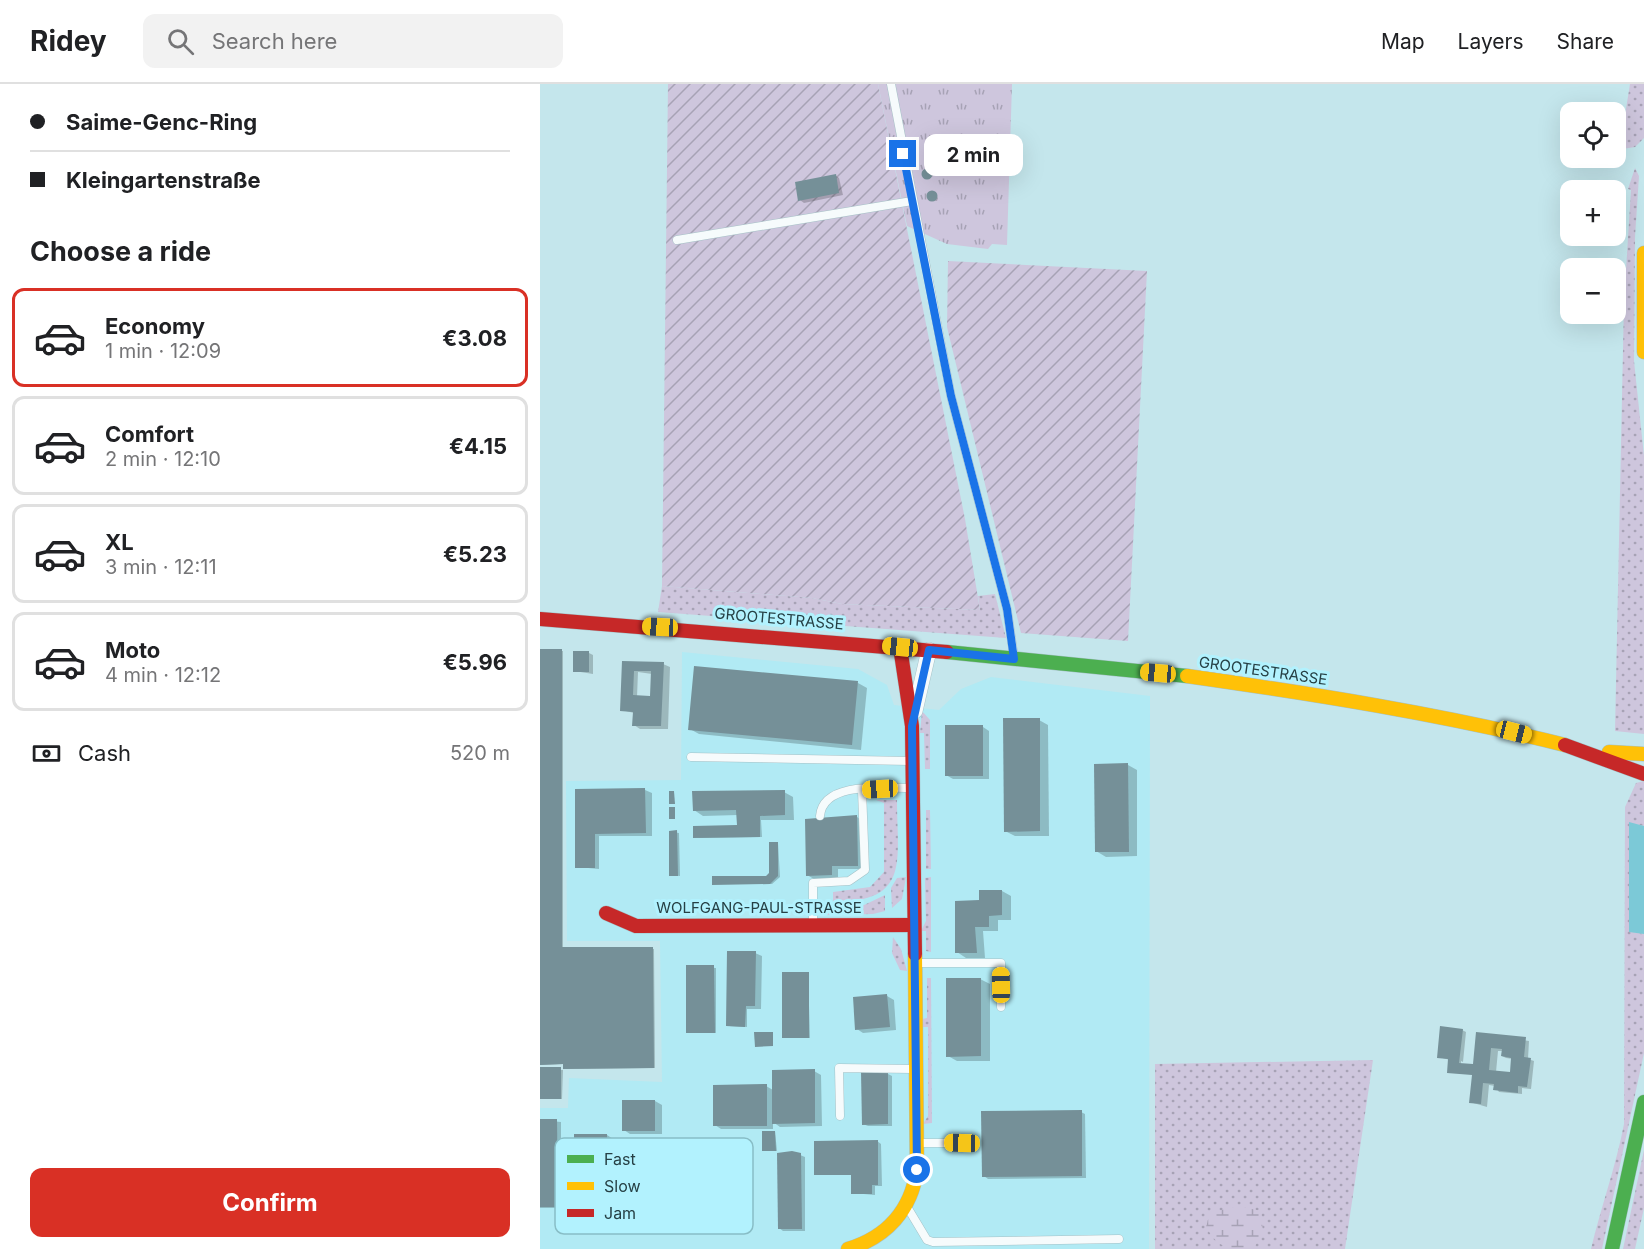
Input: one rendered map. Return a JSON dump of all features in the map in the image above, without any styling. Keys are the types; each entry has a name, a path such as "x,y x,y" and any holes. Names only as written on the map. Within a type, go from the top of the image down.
{"main road":[{"path":"1644,253 1644,352"},
{"name":"GROOTESTRASSE","path":"540,619 727,631 1177,675 1312,694 1442,716 1583,750 1644,774"},
{"path":"848,1249 862,1246 887,1228 906,1206 913,1193 918,1143 912,726 900,647"},
{"name":"GROOTESTRASSE","path":"1583,750 1644,754"},
{"name":"WOLFGANG-PAUL-STRASSE","path":"606,913 636,926 914,924"},
{"path":"1612,1249 1644,1102"}],"street":[{"path":"912,726 929,650"}],"lane":[{"path":"891,84 951,396 1007,609 1014,659"},
{"path":"677,240 912,201"},
{"path":"691,757 912,761"},
{"path":"820,816 823,804 836,792 912,788"},
{"path":"813,924 813,883 849,881 865,870 862,790"},
{"path":"915,963 1000,963 1001,1007"},
{"path":"840,1116 839,1068 917,1069"},
{"path":"918,1143 962,1143"},
{"path":"906,1206 927,1239 933,1242 1119,1239"}],"shaded area":[{"path":"682,652 858,669 887,685 894,705 939,710 961,689 991,677 1150,696 1149,1249 540,1249 540,1108 568,1108 569,1078 662,1082 660,941 567,941 566,781 681,780"},
{"path":"1629,822 1644,826 1644,934 1629,932"}],"green space":[{"path":"668,84 878,84 965,519 980,610 842,604 812,598 662,586"},
{"path":"878,84 1012,84 1007,245 992,244 988,249 947,244 907,226"},
{"path":"1630,84 1644,84 1644,138 1635,147 1626,148 1626,109"},
{"path":"1635,168 1639,176 1635,237 1634,361 1644,456 1644,734 1615,731 1624,324 1626,324 1626,270 1631,190 1628,189"},
{"path":"948,261 1147,271 1128,641 1021,633 947,327"},
{"path":"662,586 812,598 842,604 980,610 978,596 995,594 1006,638 658,612"},
{"path":"922,711 930,720 930,769 925,769 924,733 920,733"},
{"path":"1644,781 1644,826 1629,823 1629,931 1644,934 1644,1053 1602,1249 1591,1249 1624,1124 1625,807 1636,783"},
{"path":"876,800 897,800 898,842 894,874 888,886 876,895 858,900 833,902 833,892 870,887 884,872 884,803"},
{"path":"926,810 930,810 931,869 926,869"},
{"path":"906,877 902,899 892,908 891,888 897,878"},
{"path":"931,877 931,952 926,951 926,931 921,931 926,921 925,878"},
{"path":"885,895 885,911 873,914 823,915 823,906 862,906"},
{"path":"893,937 901,949 907,971 900,970 892,953"},
{"path":"927,978 931,978 932,1123 923,1124 928,1116 928,1027 922,1027 922,1019 927,1018"},
{"path":"1373,1060 1345,1249 1155,1249 1155,1064"},
{"path":"1644,1150 1644,1208 1635,1249 1623,1249"},
{"path":"1238,1206 1261,1211 1263,1233 1253,1249 1230,1248 1220,1244 1206,1227 1210,1213"}],"building":[{"path":"927,168 933,174 927,180 921,174"},
{"path":"836,174 839,193 798,201 795,182"},
{"path":"932,190 938,196 932,202 926,196"},
{"path":"540,649 562,649 562,947 653,947 654,1068 563,1069 563,1064 540,1065"},
{"path":"573,651 589,651 589,672 573,672"},
{"path":"622,661 664,662 661,726 632,726 633,712 620,711","holes":["634,671 651,671 650,696 633,695"]},
{"path":"694,666 858,681 852,745 688,730"},
{"path":"1003,718 1040,718 1040,831 1004,832"},
{"path":"945,725 983,725 983,776 945,776"},
{"path":"1128,763 1129,852 1095,852 1094,764"},
{"path":"645,788 646,833 595,834 595,868 575,868 575,789"},
{"path":"785,790 785,815 760,816 760,837 693,838 693,826 737,825 736,810 693,811 692,791"},
{"path":"669,791 674,791 675,804 669,804"},
{"path":"669,807 675,807 675,819 669,819"},
{"path":"857,815 858,866 832,866 832,875 806,876 805,819"},
{"path":"677,830 678,876 669,876 669,831"},
{"path":"769,842 778,842 778,876 770,884 712,885 712,876 766,876 769,873"},
{"path":"979,890 1002,890 1002,915 989,916 989,927 975,927 977,953 955,953 955,901 979,900"},
{"path":"727,951 756,951 755,1006 746,1006 745,1027 726,1026"},
{"path":"686,965 714,965 715,1033 686,1033"},
{"path":"782,972 809,972 809,1038 782,1038"},
{"path":"946,978 981,978 981,1056 946,1057"},
{"path":"887,994 890,1027 855,1030 853,997"},
{"path":"1440,1026 1463,1029 1459,1063 1473,1064 1476,1032 1526,1037 1524,1057 1531,1058 1527,1087 1518,1086 1518,1093 1493,1090 1494,1084 1483,1083 1481,1104 1469,1103 1472,1075 1447,1073 1448,1059 1437,1058","holes":["1491,1048 1502,1049 1501,1056 1511,1058 1510,1072 1489,1070"]},
{"path":"754,1032 773,1032 773,1046 755,1047"},
{"path":"540,1067 561,1067 561,1099 540,1099"},
{"path":"815,1069 815,1123 772,1124 772,1070"},
{"path":"861,1072 888,1072 888,1124 862,1125"},
{"path":"767,1084 767,1126 713,1126 713,1085"},
{"path":"622,1100 655,1100 655,1131 622,1131"},
{"path":"1082,1110 1082,1176 982,1177 981,1111"},
{"path":"540,1119 557,1119 555,1207 540,1207"},
{"path":"762,1131 775,1131 776,1151 762,1151"},
{"path":"574,1134 607,1134 607,1138 574,1138"},
{"path":"878,1140 878,1185 872,1185 872,1194 851,1194 851,1175 814,1175 814,1141"},
{"path":"792,1151 801,1153 802,1229 778,1229 777,1153"}],"traffic: fast":[{"path":"947,652 1187,676"},
{"path":"1612,1249 1644,1102"}],"traffic: slow":[{"path":"1644,253 1644,352"},
{"path":"1187,676 1377,706 1565,745"},
{"path":"1609,752 1644,754"},
{"path":"848,1249 874,1237 895,1220 909,1198 914,1184 917,1170 915,954"}],"traffic: jam":[{"path":"540,619 947,652"},
{"path":"900,647 912,726 915,954"},
{"path":"1565,745 1644,774"},
{"path":"606,913 636,926 914,925"}],"route":[{"path":"903,154 951,396 1007,609 1014,659 929,650 921,677 912,726 917,1170"}]}
